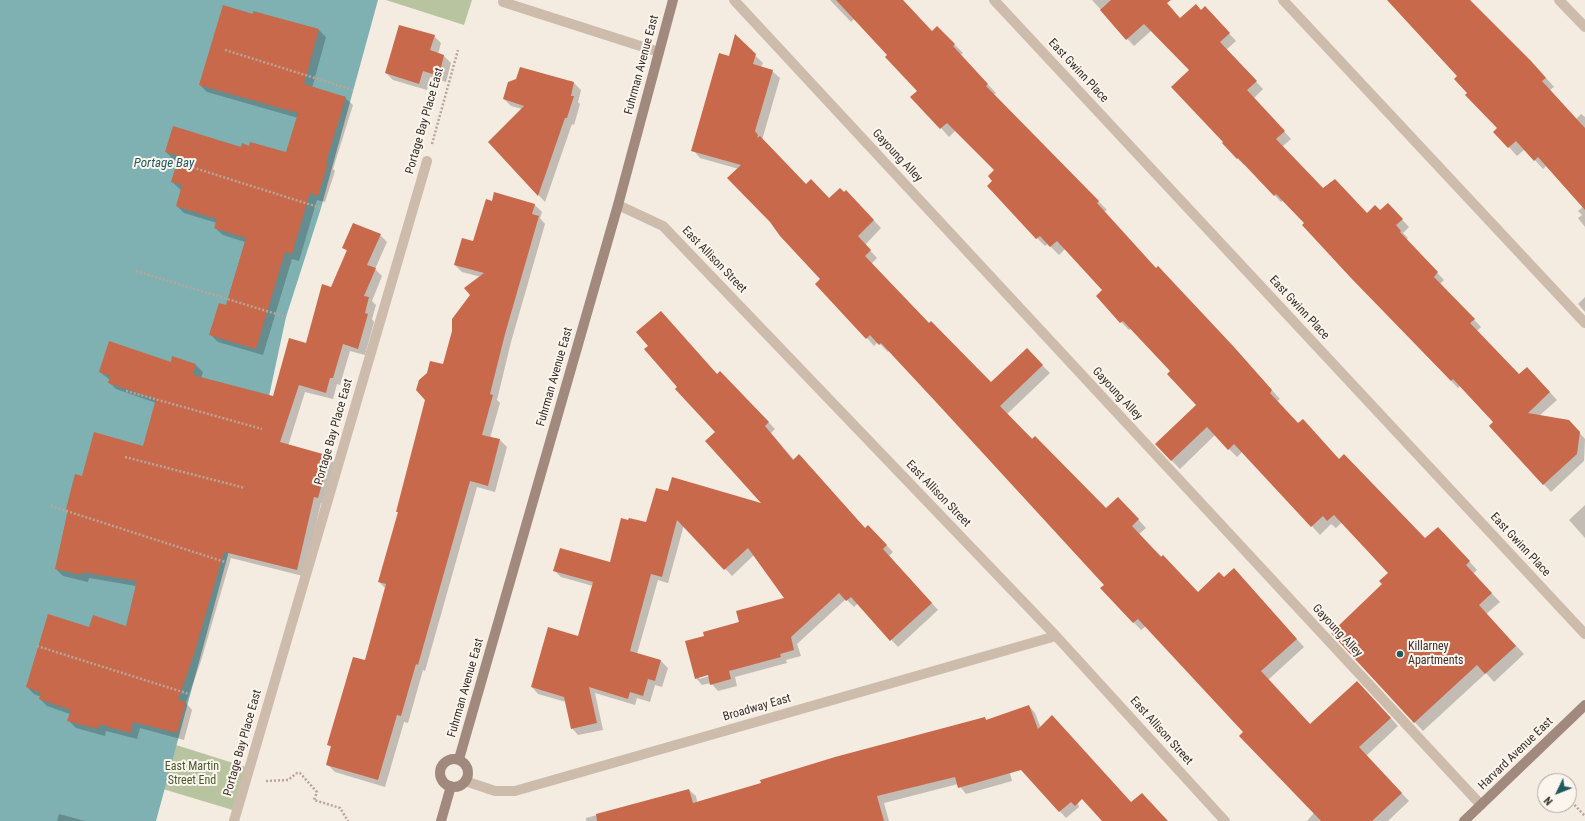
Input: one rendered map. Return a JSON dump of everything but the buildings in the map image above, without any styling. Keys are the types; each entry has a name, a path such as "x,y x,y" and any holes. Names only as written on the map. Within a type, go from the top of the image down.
{"street":[{"name":"Fuhrman Avenue East","path":"459,759 618,205 673,0"},
{"name":"Gayoung Alley","path":"734,0 1481,805"},
{"name":"East Gwinn Place","path":"994,0 1585,634"},
{"path":"1283,0 1585,323"},
{"path":"1559,0 1585,27"},
{"path":"503,2 659,52"},
{"name":"Portage Bay Place East","path":"234,821 427,160"},
{"name":"East Allison Street","path":"618,205 663,226 1056,636 1225,821"},
{"name":"Broadway East","path":"465,782 495,791 515,791 1056,636"},
{"name":"Harvard Avenue East","path":"1464,821 1585,705"},
{"path":"459,759 468,769 465,782 458,786 451,786 442,778 441,769 446,762 459,759"},
{"path":"441,821 451,786"}],"path":[{"path":"225,50 354,90"},
{"name":"Portage Bay Place East","path":"427,160 458,50"},
{"path":"166,159 321,208"},
{"path":"136,271 286,317"},
{"path":"126,391 262,428"},
{"path":"125,457 246,488"},
{"path":"51,506 225,562"},
{"path":"37,646 190,694"},
{"path":"271,782 288,780 300,773 317,792 314,800 340,808 348,821"},
{"path":"1577,808 1585,816"}],"green space":[{"path":"386,0 472,0 464,25"},
{"name":"East Martin Street End","path":"176,745 249,768 236,811 163,789"}],"water":[{"name":"Portage Bay","path":"0,0 378,0 321,208 286,317 262,429 156,821 0,821"}],"place":[{"name":"Killarney Apartments","path":"1400,654"}]}
